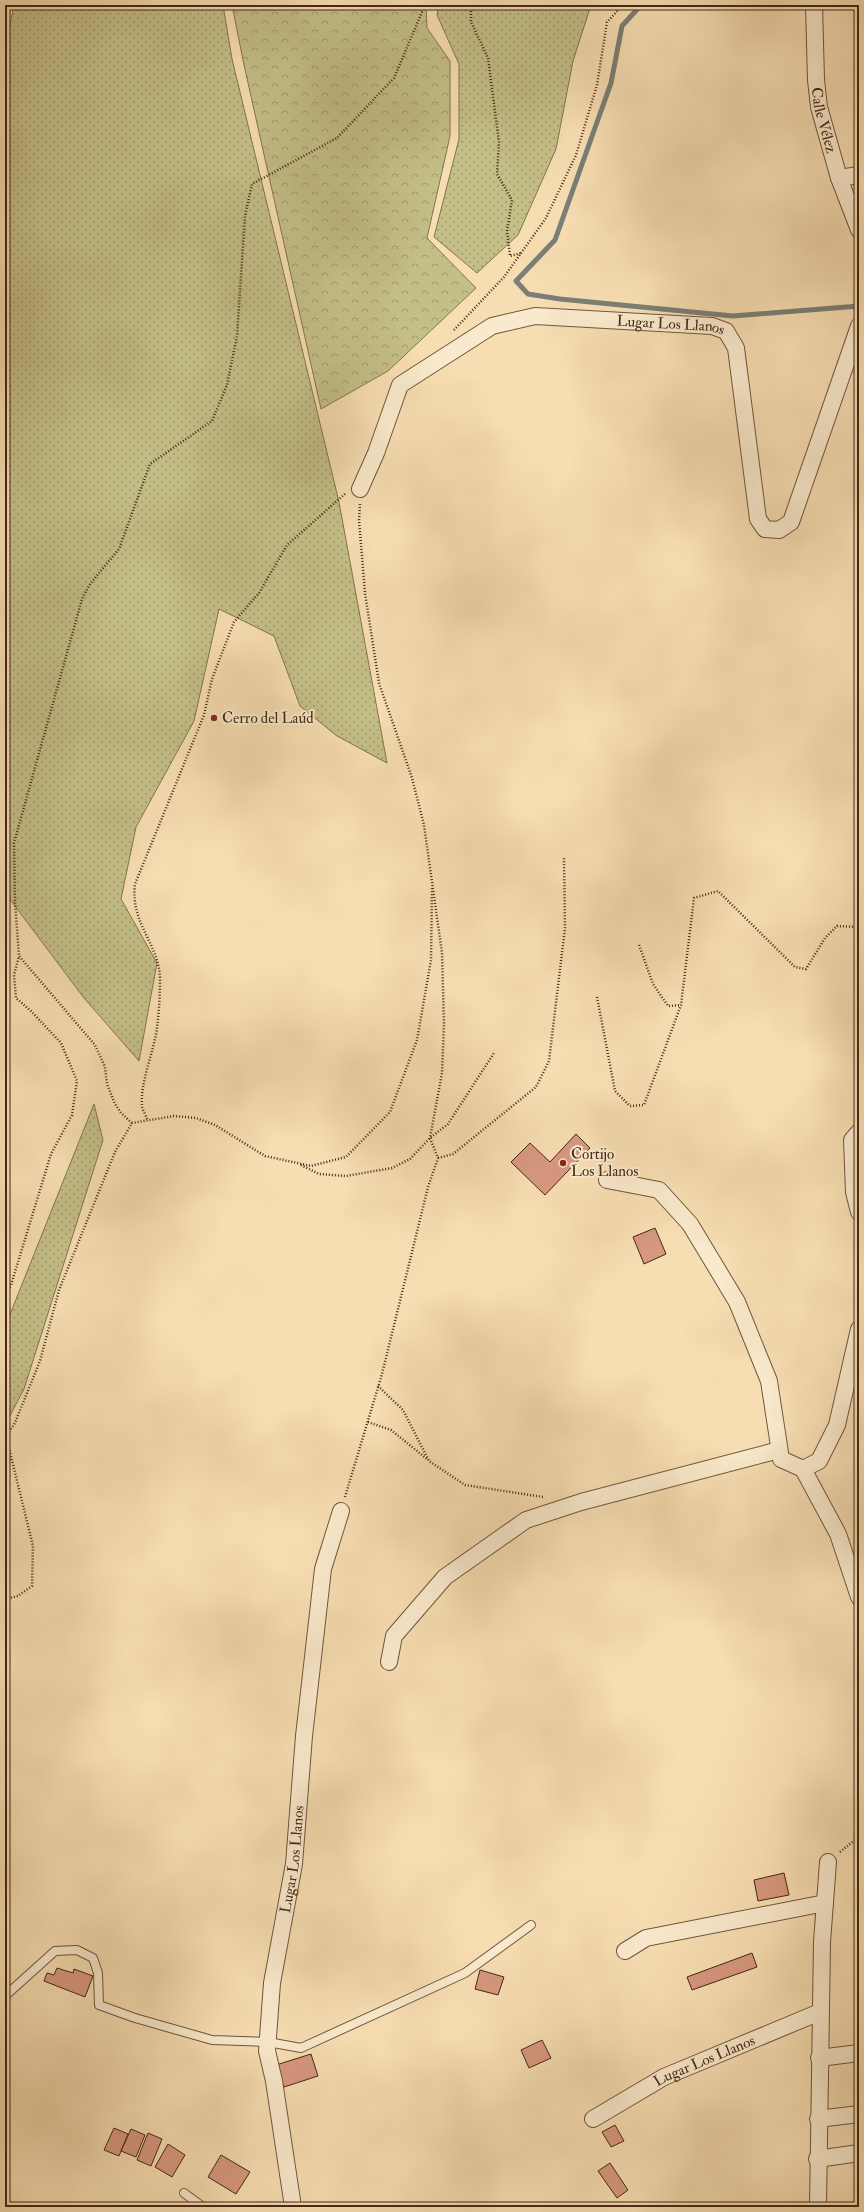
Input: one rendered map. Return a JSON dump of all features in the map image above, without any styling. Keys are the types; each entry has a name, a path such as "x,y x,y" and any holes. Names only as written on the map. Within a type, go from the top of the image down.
{"street":[{"name":"Calle Vélez","path":"814,5 816,80 819,107 840,178 859,230"},
{"path":"840,178 859,175"},
{"name":"Lugar Los Llanos","path":"360,489 376,453 400,385 492,326 535,316 712,326 726,331 736,348 758,519 766,529 779,530 791,522 859,326"},
{"path":"859,1132 852,1140 854,1192 859,1212"},
{"path":"607,1180 659,1190 690,1224 736,1302 769,1381 781,1459 803,1469 838,1534 859,1597"},
{"path":"803,1469 819,1462 837,1425 859,1329"},
{"path":"389,1662 394,1636 445,1577 526,1520 581,1502 780,1450"},
{"name":"Lugar Los Llanos","path":"292,2207 274,2081 267,2051 272,1983 294,1864 304,1736 323,1569 341,1511"},
{"path":"818,2207 817,2158 820,2012 828,1862"},
{"path":"625,1951 646,1938 825,1903"},
{"name":"Lugar Los Llanos","path":"593,2119 664,2077 820,2012"},
{"path":"819,2058 859,2053"},
{"path":"818,2119 859,2114"},
{"path":"817,2158 859,2153"}],"lane":[{"path":"5,1996 54,1952 77,1950 93,1958 98,1973 99,2005 135,2018 212,2040 268,2042 301,2048 465,1972 531,1925"},
{"path":"184,2193 203,2207"}],"path":[{"path":"5,1295 11,1285 51,1154 72,1115 77,1080 61,1043 31,1011 16,998 14,975 19,956 14,902 14,843 82,599 90,584 119,549 150,464 212,421 227,385 237,336 245,216 252,184 337,138 394,78 425,5"},
{"path":"471,5 471,22 488,58 499,142 497,174 512,200 508,231 510,256 522,252"},
{"path":"450,334 504,277 546,218 576,155 597,85 607,22 623,5"},
{"path":"147,1119 142,1106 144,1082 157,1027 160,979 158,962 138,919 133,897 135,884 204,715 212,679 234,622 259,593 287,545 350,489 360,489 359,520 365,593 379,683 412,778 424,825 442,953 444,1024 442,1073 430,1138 438,1158 428,1187 378,1386 341,1511"},
{"path":"438,1158 453,1154 536,1087 549,1062 565,928 564,858"},
{"path":"5,1599 18,1596 32,1586 33,1546 5,1435 14,1424 40,1361 59,1290 115,1152 132,1123 147,1119 174,1116 196,1118 215,1125 265,1156 311,1166 346,1157 390,1112 417,1040 431,960 432,879"},
{"path":"597,998 615,1091 630,1106 644,1105 681,1005 694,898 718,891 795,966 806,969 825,938 837,926 859,927"},
{"path":"638,945 653,984 668,1006 681,1005"},
{"path":"19,956 95,1046 105,1067 107,1084 115,1104 121,1113 132,1123"},
{"path":"298,1163 319,1174 346,1176 392,1168 410,1159 430,1138 448,1124 494,1052"},
{"path":"378,1386 403,1410 429,1461"},
{"path":"368,1422 391,1430 429,1461 465,1485 550,1498"},
{"path":"828,1862 856,1840 859,1818"}],"green space":[{"path":"14,5 223,5 232,59 339,502 387,763 337,736 300,706 274,636 219,609 194,721 136,827 121,899 157,963 139,1061 84,998 6,894 5,895 5,49"},
{"path":"232,5 426,5 427,28 450,61 450,136 427,238 476,288 388,371 321,409 244,65"},
{"path":"439,5 591,5 573,61 556,149 518,235 477,273 434,237 459,139 459,64 437,15"},
{"path":"94,1104 103,1140 24,1389 5,1425 5,1327"}],"building":[{"path":"859,91 859,103 855,93"},
{"path":"576,1134 590,1148 545,1195 511,1162 530,1143 550,1162"},
{"path":"655,1228 666,1254 644,1264 633,1237"},
{"path":"784,1873 789,1895 758,1901 754,1880"},
{"path":"752,1953 757,1967 692,1990 687,1977"},
{"path":"57,1968 73,1973 74,1969 93,1976 85,1997 44,1981 47,1973 54,1975"},
{"path":"480,1970 504,1977 498,1995 475,1989"},
{"path":"542,2040 551,2058 529,2068 521,2050"},
{"path":"311,2054 318,2076 284,2087 276,2065"},
{"path":"615,2125 624,2141 611,2147 602,2132"},
{"path":"114,2128 128,2134 119,2156 104,2150"},
{"path":"131,2129 145,2135 136,2157 121,2151"},
{"path":"148,2133 162,2139 151,2166 137,2160"},
{"path":"168,2144 185,2155 172,2177 155,2167"},
{"path":"221,2155 250,2172 236,2194 208,2177"},
{"path":"610,2163 628,2190 617,2198 598,2171"}],"waterway":[{"path":"641,5 622,26 611,83 555,240 516,281 528,294 560,299 733,316 859,306"}],"place":[{"name":"Cerro del Laúd","path":"214,718"},
{"name":"Cortijo Los Llanos","path":"563,1163"}]}
